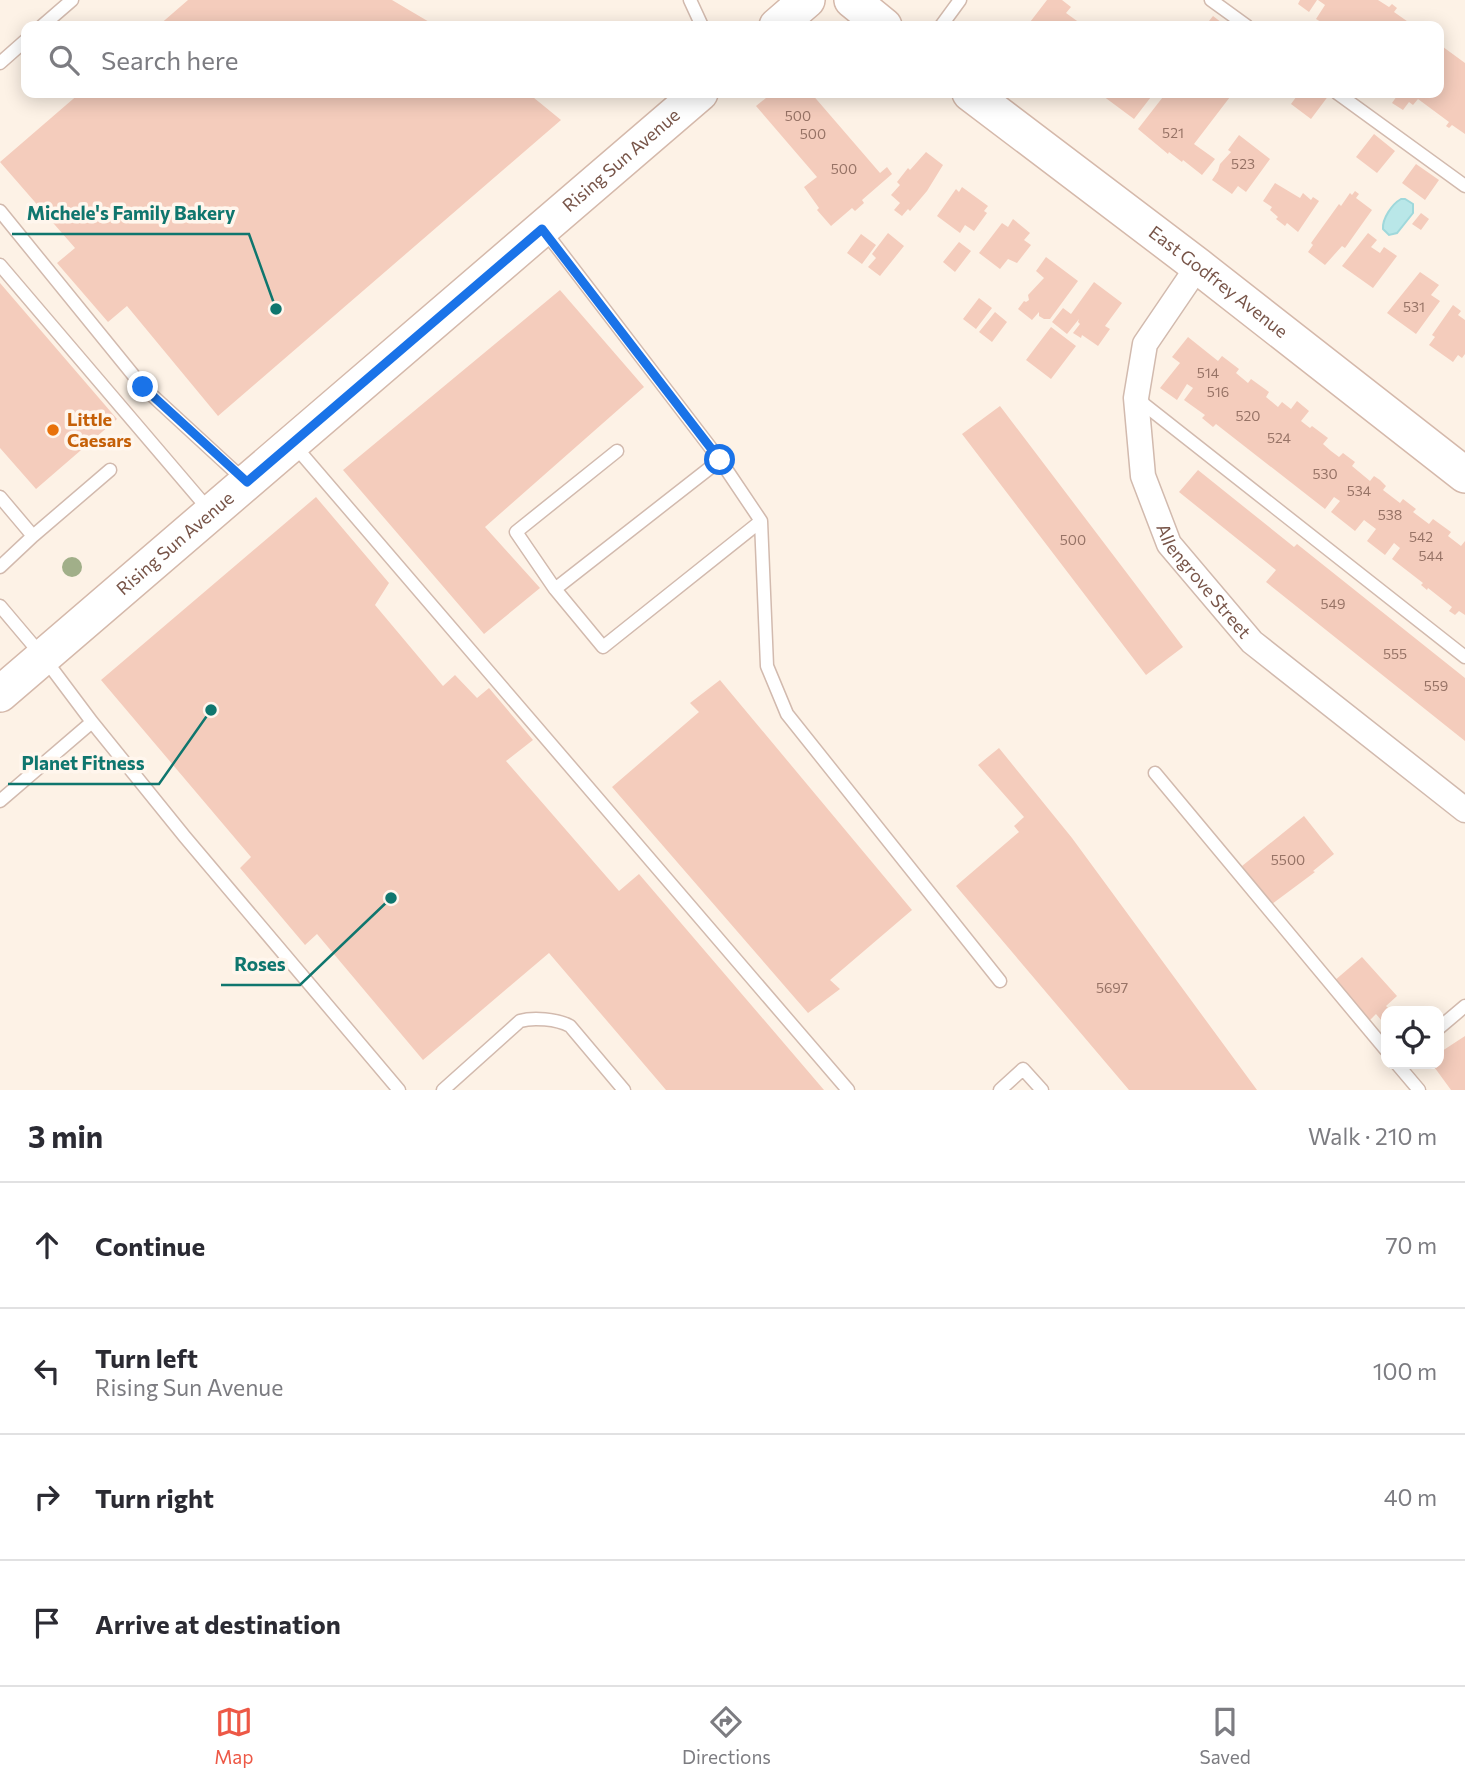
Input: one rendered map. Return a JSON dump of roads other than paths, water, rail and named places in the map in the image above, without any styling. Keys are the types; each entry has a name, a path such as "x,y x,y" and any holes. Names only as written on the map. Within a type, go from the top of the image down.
{"main road":[{"path":"782,21 807,0"},
{"path":"852,0 878,21"},
{"name":"Rising Sun Avenue","path":"0,694 694,98"},
{"name":"East Godfrey Avenue","path":"977,98 1198,266 1465,475"}],"street":[{"name":"Allengrove Street","path":"1198,266 1145,344 1136,398 1143,476 1170,544 1252,642 1465,810"}],"lane":[{"path":"48,21 72,0"},
{"path":"690,0 700,21"},
{"path":"1211,0 1240,21"},
{"path":"944,21 958,1"},
{"path":"0,63 21,44"},
{"path":"1344,98 1465,186"},
{"path":"0,211 143,387 247,482"},
{"path":"542,229 720,460 761,521 767,666 788,714 1000,981"},
{"path":"0,265 212,513"},
{"path":"1136,398 1465,657"},
{"path":"293,443 848,1090"},
{"path":"617,451 516,533 555,589 603,648 761,521"},
{"path":"555,589 720,460"},
{"path":"0,567 110,470"},
{"path":"0,497 33,536"},
{"path":"0,606 185,837 400,1090"},
{"path":"0,802 92,722"},
{"path":"1155,772 1381,1044"},
{"path":"1444,1024 1465,1006"},
{"path":"443,1090 520,1021 526,1019 563,1022 570,1026 624,1090"},
{"path":"1000,1090 1023,1069 1042,1090"},
{"path":"1401,1069 1419,1090"}],"water":[{"path":"1401,199 1413,204 1413,213 1397,233 1389,235 1383,229 1384,221 1391,208"}],"place":[{"name":"Michele's Family Bakery","path":"276,309"},
{"name":"Little Caesars","path":"53,430"},
{"name":"Planet Fitness","path":"211,710"},
{"name":"Roses","path":"391,898"}]}
